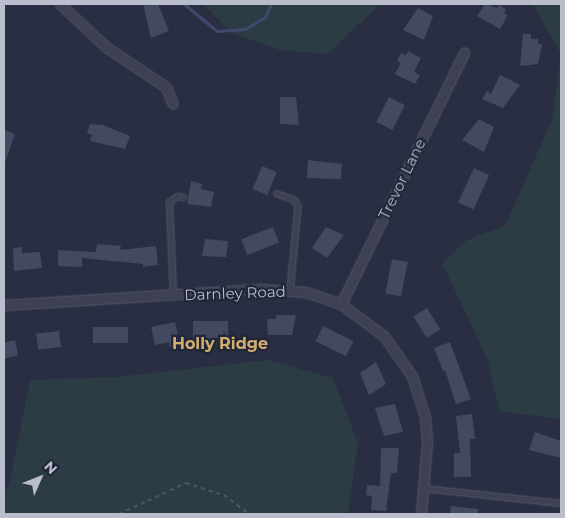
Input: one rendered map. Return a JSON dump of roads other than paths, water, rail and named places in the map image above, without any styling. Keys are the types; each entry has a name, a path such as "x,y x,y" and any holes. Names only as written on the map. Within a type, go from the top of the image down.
{"street":[{"path":"60,4 106,47 166,87 173,104"},
{"name":"Trevor Lane","path":"341,304 464,53"},
{"name":"Darnley Road","path":"4,305 290,290 341,304 384,336 412,376 425,417 427,442 421,514"}],"lane":[{"path":"276,193 295,200 298,206 290,290"},
{"path":"173,295 169,202 177,196 183,197"},
{"path":"423,488 561,503"}],"waterway":[{"path":"184,4 217,31 245,29 265,17 271,4"}],"district":[{"name":"Holly Ridge","path":"220,344"}]}
